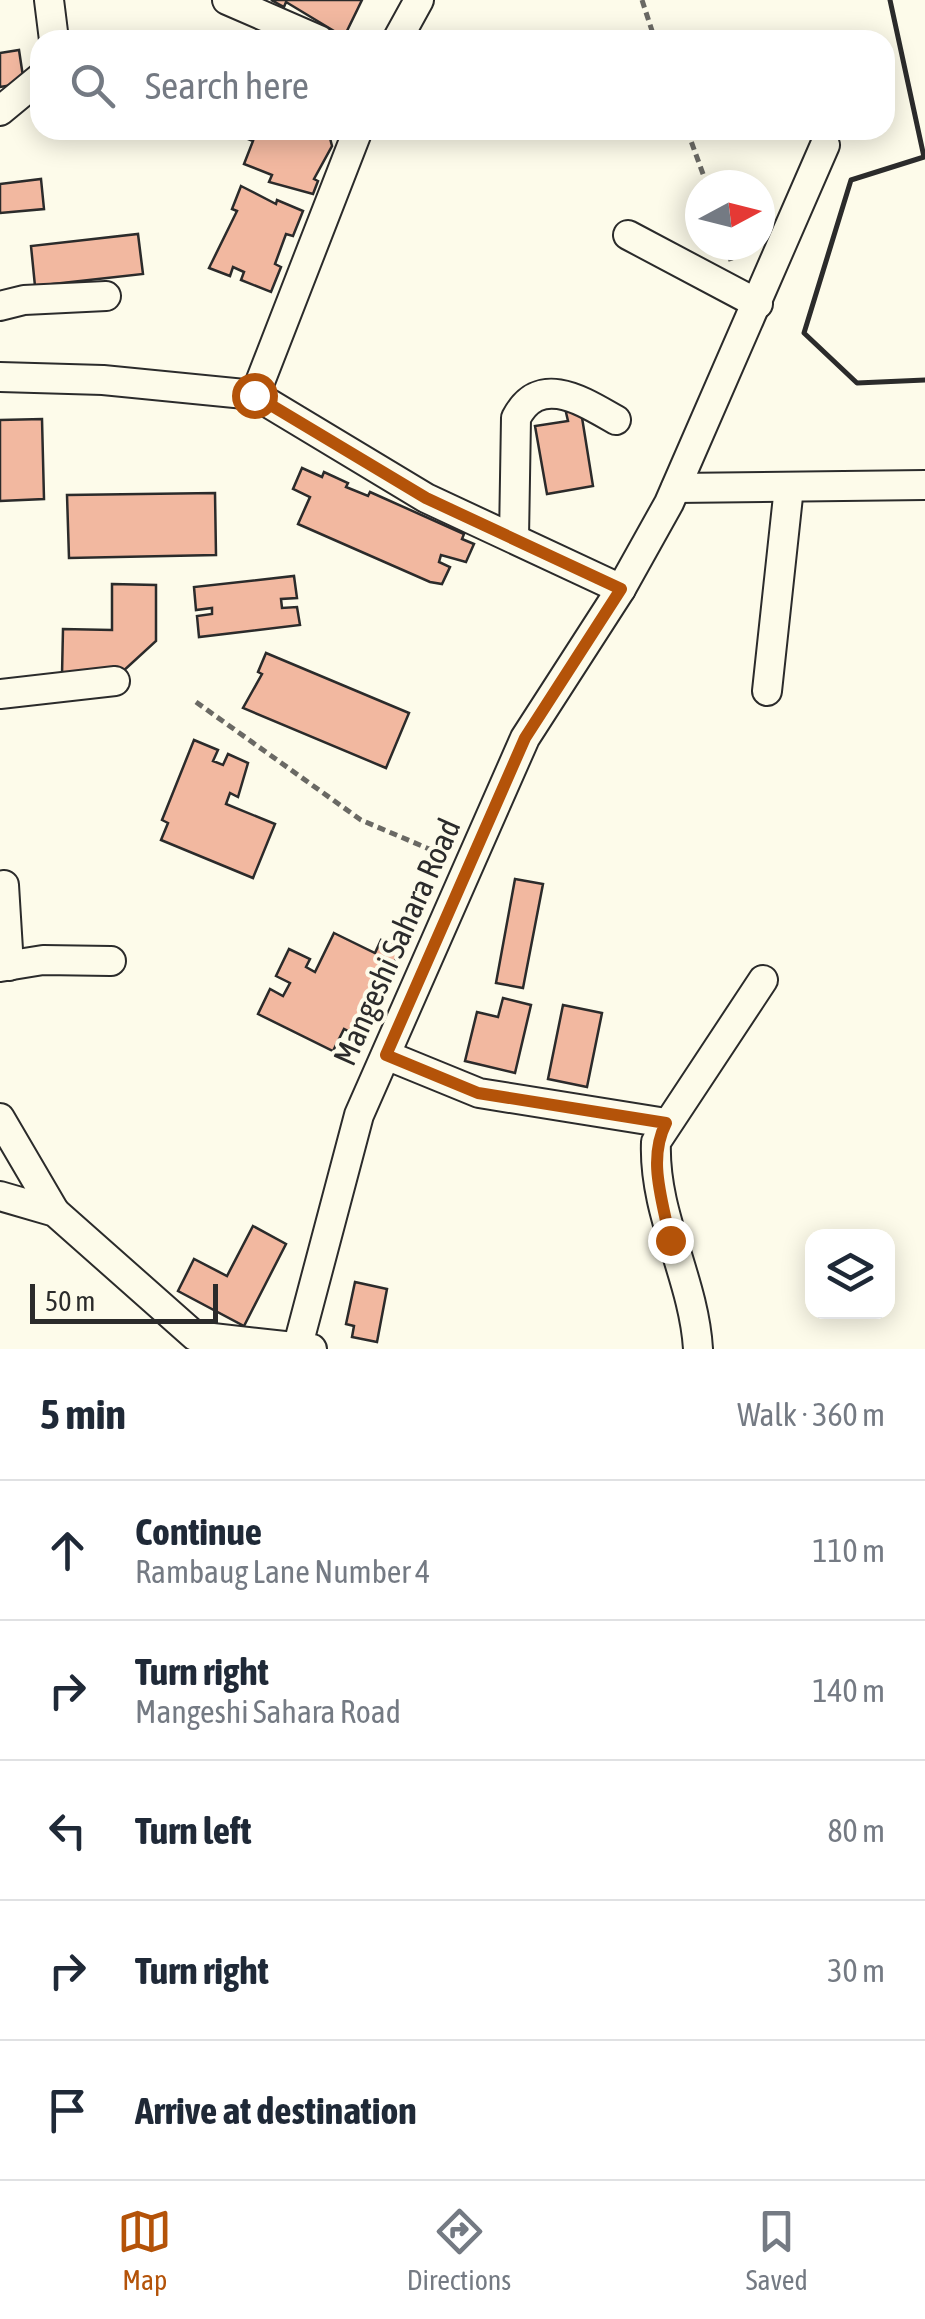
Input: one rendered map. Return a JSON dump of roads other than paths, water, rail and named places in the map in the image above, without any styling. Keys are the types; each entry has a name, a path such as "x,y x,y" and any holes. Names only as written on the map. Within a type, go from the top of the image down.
{"street":[{"path":"49,0 53,30"},
{"path":"226,0 296,30"},
{"path":"403,30 420,0"},
{"path":"0,111 30,86"},
{"path":"254,395 354,140"},
{"name":"Mangeshi Sahara Road","path":"302,1348 359,1115 525,738 621,589 676,488 824,145"},
{"path":"628,235 758,304"},
{"path":"0,306 24,300 106,296"},
{"path":"0,377 104,380 254,395 426,498 621,589"},
{"path":"514,538 516,418 522,406 537,396 566,392 616,420"},
{"path":"676,488 925,486"},
{"path":"767,691 790,487"},
{"path":"0,694 115,681"},
{"path":"4,885 4,967 44,960 111,961"},
{"path":"698,1349 696,1321 670,1240 655,1162 656,1142 763,980"},
{"path":"386,1055 478,1093 666,1123"},
{"path":"0,1118 55,1212 195,1336 302,1348"},
{"path":"0,1196 55,1212"}]}
